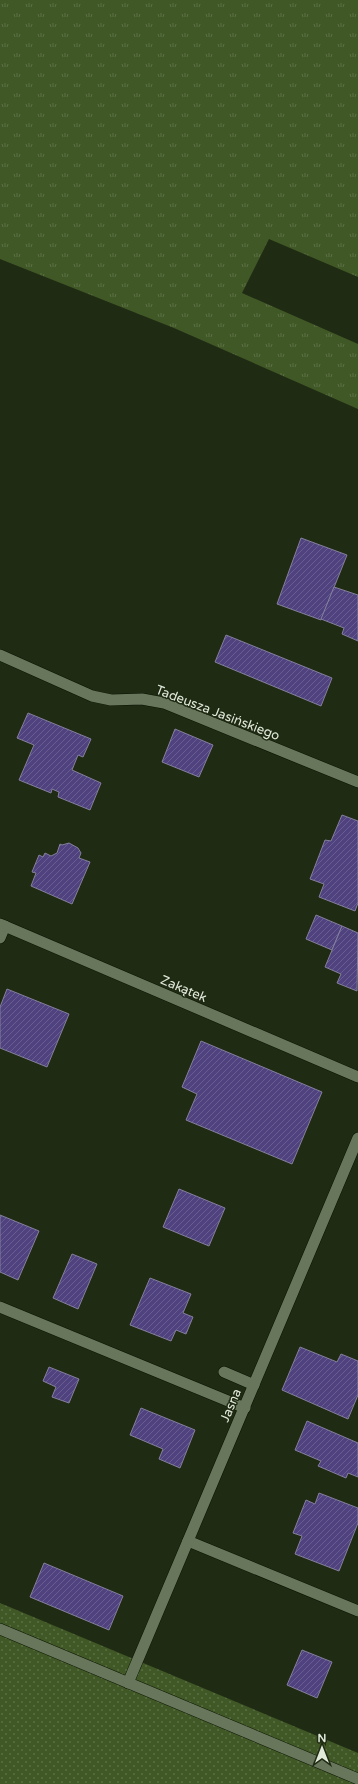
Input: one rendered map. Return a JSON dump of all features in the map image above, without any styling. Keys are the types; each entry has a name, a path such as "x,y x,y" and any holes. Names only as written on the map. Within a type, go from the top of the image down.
{"street":[{"name":"Tadeusza Jasińskiego","path":"0,654 92,696 110,700 142,699 164,704 358,782"},
{"path":"0,938 2,925"},
{"name":"Zakątek","path":"2,925 358,1077"},
{"name":"Jasna","path":"128,1683 358,1138"},
{"path":"0,1307 245,1408"},
{"path":"224,1372 254,1385"},
{"path":"188,1541 358,1611"},
{"path":"0,1629 358,1778"}],"green space":[{"path":"0,0 358,0 358,277 269,239 242,293 358,344 358,409 174,328 0,259"},
{"path":"0,1603 358,1753 358,1784 0,1784"}],"building":[{"path":"301,538 347,555 321,620 277,604"},
{"path":"334,587 358,595 358,641 342,634 344,628 321,619"},
{"path":"226,635 332,678 321,706 215,662"},
{"path":"28,713 91,739 83,757 78,755 72,770 101,783 90,810 58,797 59,792 52,789 51,793 19,780 34,745 17,738"},
{"path":"175,729 213,745 199,777 162,762"},
{"path":"342,815 358,821 358,903 355,911 319,897 324,884 310,879 325,840 331,841"},
{"path":"69,843 78,848 81,853 79,858 90,862 72,904 31,886 36,873 32,872 39,855 43,857 45,853 51,856 57,853 60,844 62,845"},
{"path":"316,915 342,926 332,950 306,939"},
{"path":"342,926 358,933 357,991 337,983 341,974 325,967"},
{"path":"7,989 69,1014 47,1067 0,1048 0,1007"},
{"path":"201,1041 322,1092 292,1164 186,1120 197,1094 182,1087"},
{"path":"179,1189 225,1208 209,1246 163,1227"},
{"path":"0,1215 39,1231 18,1280 0,1272"},
{"path":"72,1254 97,1264 78,1309 53,1298"},
{"path":"150,1278 191,1294 183,1313 193,1317 186,1334 176,1330 171,1341 130,1325"},
{"path":"300,1347 337,1362 341,1354 358,1361 358,1395 348,1419 282,1390"},
{"path":"49,1367 79,1379 69,1403 52,1397 56,1387 43,1381"},
{"path":"141,1408 195,1430 180,1468 159,1459 163,1449 130,1435"},
{"path":"307,1421 358,1443 358,1477 348,1473 346,1478 318,1466 321,1461 295,1450"},
{"path":"319,1493 358,1508 358,1523 339,1571 295,1554 302,1536 293,1533 306,1500 315,1504"},
{"path":"44,1563 123,1596 109,1630 30,1597"},
{"path":"302,1650 332,1662 317,1698 287,1685"}]}
